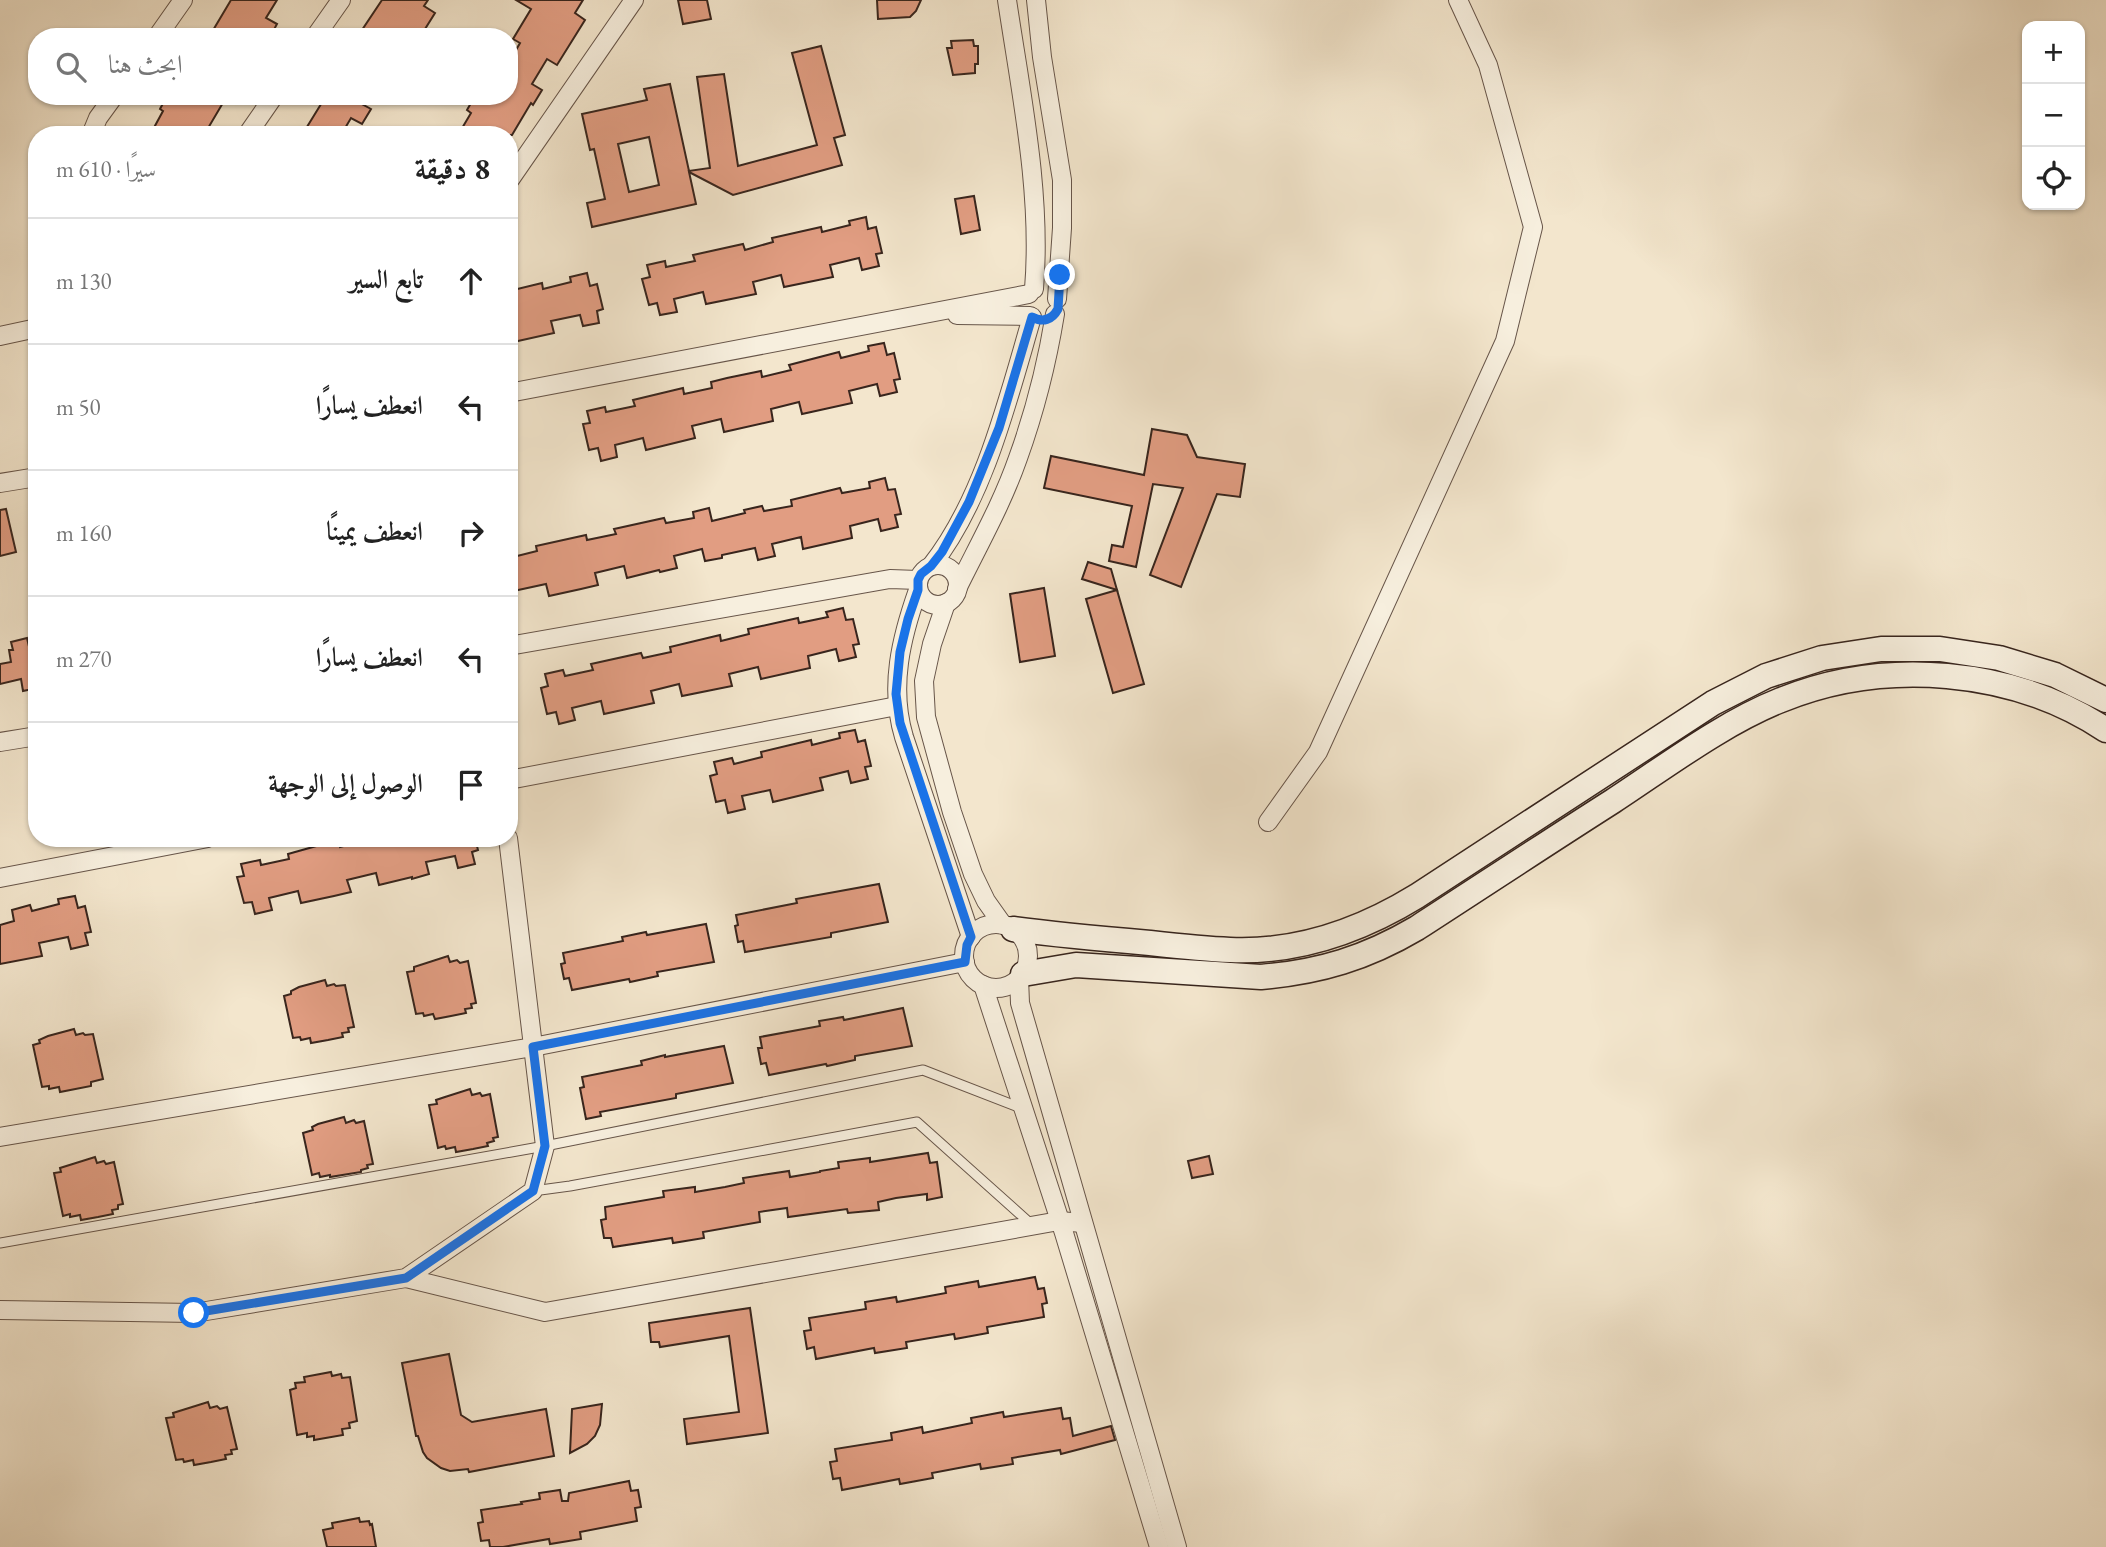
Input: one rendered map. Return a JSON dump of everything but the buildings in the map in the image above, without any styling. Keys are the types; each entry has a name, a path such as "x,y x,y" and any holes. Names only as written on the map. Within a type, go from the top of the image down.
{"main road":[{"path":"1008,927 1066,936 1230,950 1279,948 1351,931 1417,897 1713,703 1766,676 1822,658 1881,649 1940,649 1999,658 2056,675 2106,700"},
{"path":"1021,976 1076,965 1261,977 1302,973 1342,963 1393,942 1417,928 1724,729 1780,700 1841,682 1904,674 1968,678 2029,693 2088,718 2106,730"}],"street":[{"path":"163,28 183,0"},
{"path":"321,28 341,0"},
{"path":"518,168 635,0"},
{"path":"1007,0 1032,174 1035,248 1031,292 1026,298 1026,308 1037,320 1047,320 1056,306"},
{"path":"1035,0 1062,180 1062,228 1056,306 1042,382 1018,459 955,595 946,603 932,645 924,681 926,717 952,813 973,874 986,901 1008,927 1021,935 1026,944 1027,965 1021,976 1020,1003 1177,1547"},
{"path":"1268,822 1318,752 1504,341 1533,227 1488,65 1458,0"},
{"path":"95,126 107,105"},
{"path":"253,126 268,105"},
{"path":"518,391 925,315 1048,289 1056,306"},
{"path":"925,315 1031,316"},
{"path":"931,566 955,530 985,464 999,428 1031,316"},
{"path":"0,336 28,330"},
{"path":"0,483 28,478"},
{"path":"957,589 957,577 953,572 943,566 925,569 900,652 897,706 904,737 971,937"},
{"path":"518,644 890,579 918,585"},
{"path":"918,585 920,595 929,603 946,603"},
{"path":"518,778 897,706"},
{"path":"0,742 28,737"},
{"path":"0,878 161,847"},
{"path":"406,1278 533,1191 545,1146 509,847"},
{"path":"1008,927 991,925 979,929 967,945 965,962 968,971 983,985 992,988 1002,988 1021,976"},
{"path":"0,1137 533,1047 965,962"},
{"path":"983,985 1159,1547"},
{"path":"0,1310 194,1313 406,1278 545,1312 1033,1225 1059,1221 1083,1223"}],"lane":[{"path":"0,1243 545,1146 923,1070 1022,1108"},
{"path":"533,1191 917,1122 1033,1225"}],"route":[{"path":"194,1313 406,1278 533,1191 545,1146 533,1047 965,962 965,953 971,937 900,723 896,694 900,652 918,590 918,580 942,552 969,502 999,428 1032,317 1047,320 1058,309 1060,275"}]}
